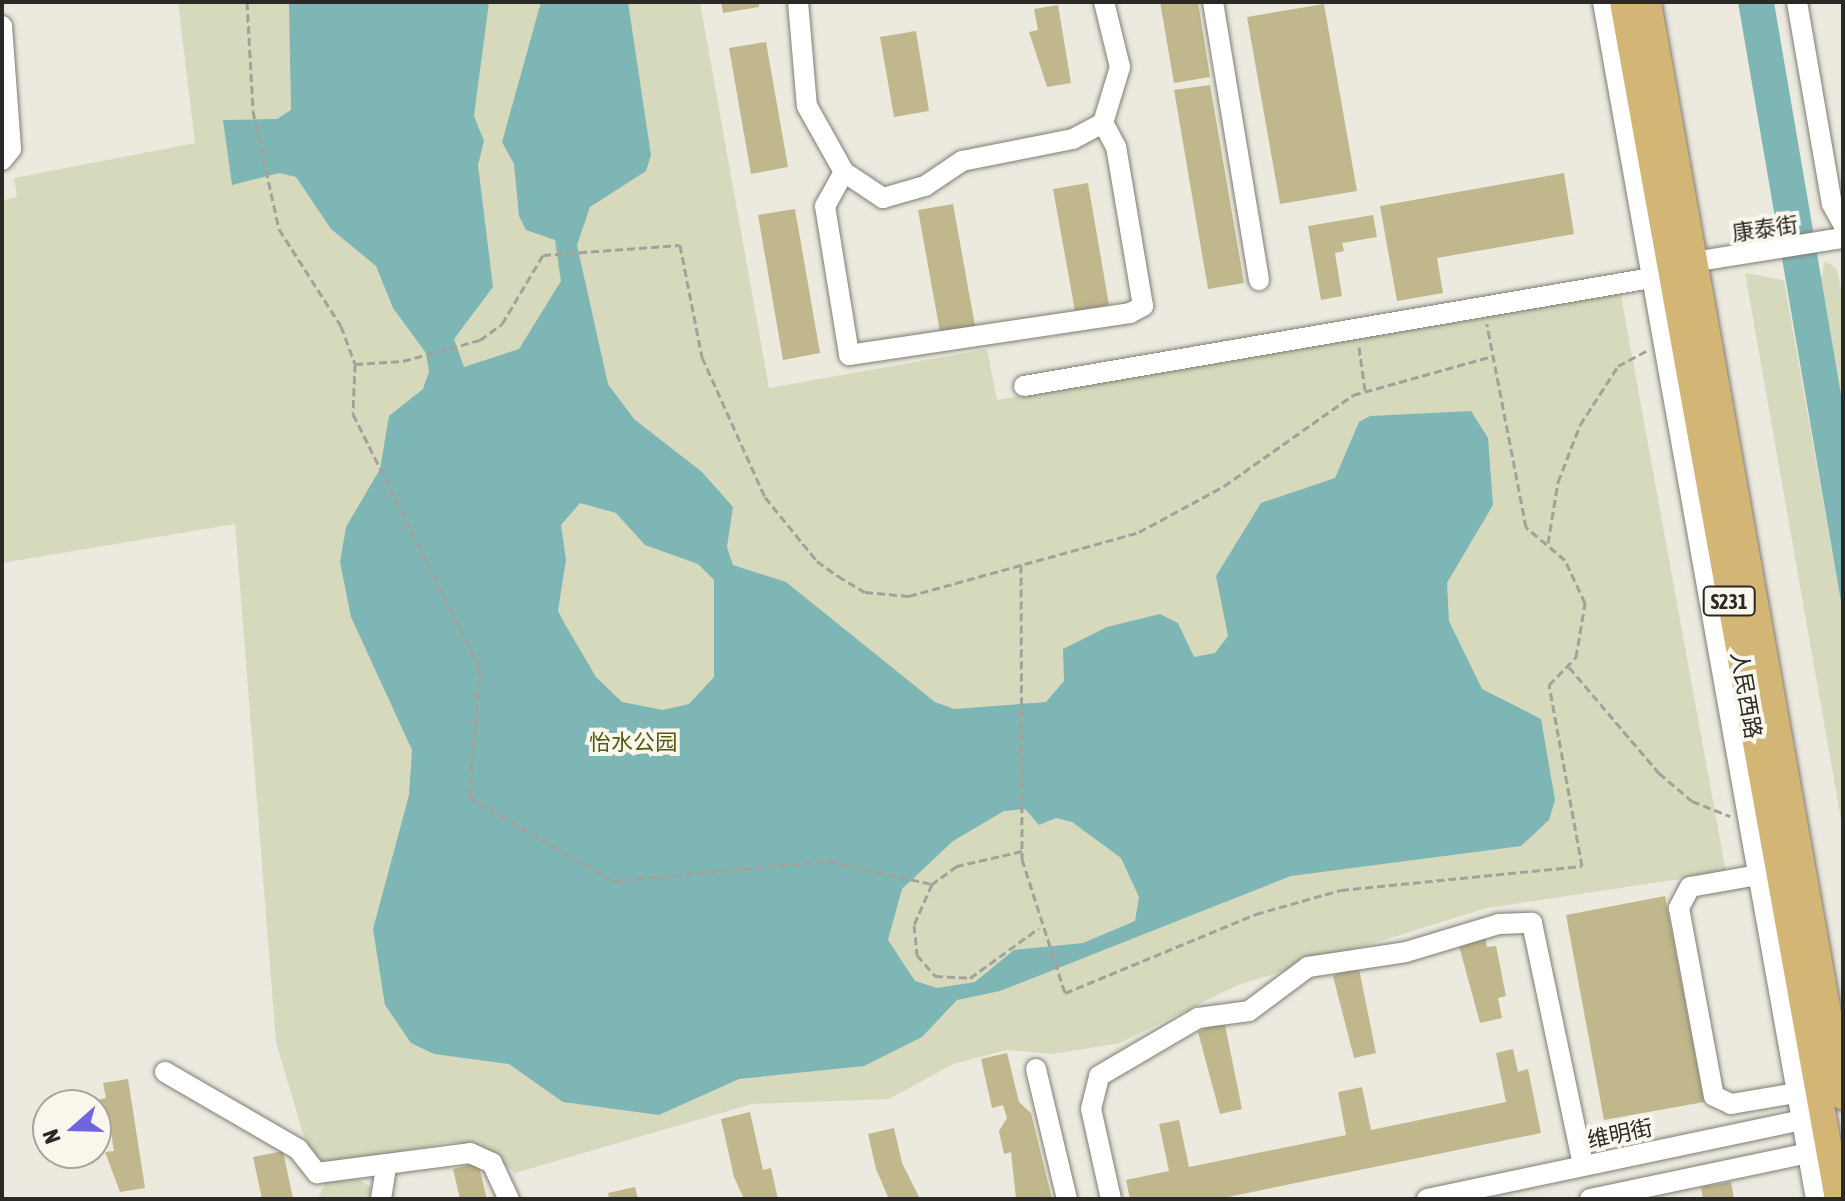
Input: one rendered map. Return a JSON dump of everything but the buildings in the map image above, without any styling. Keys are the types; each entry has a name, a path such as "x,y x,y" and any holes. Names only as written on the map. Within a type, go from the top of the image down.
{"main road":[{"name":"人民西路","path":"1623,2 1812,1118 1818,1151 1838,1199"},
{"name":"人民西路","path":"1648,2 1843,1097"}],"street":[{"path":"798,2 807,106 844,172 866,193 903,195 962,161 1073,139 1103,123 1120,67 1104,2"},
{"path":"1213,2 1259,280"},
{"path":"1603,2 1796,1093 1812,1118"},
{"path":"1797,2 1832,204 1843,224"},
{"path":"2,26 11,149 2,160"},
{"path":"844,172 825,206 849,355 1130,313 1143,306 1116,147 1103,123"},
{"name":"康泰街","path":"1693,262 1762,255 1843,238"},
{"path":"1024,386 1651,278"},
{"path":"1758,875 1690,887 1679,908 1714,1096 1731,1104 1796,1093"},
{"path":"1111,1199 1091,1109 1099,1076 1198,1018 1249,1011 1308,967 1406,952 1499,924 1532,923 1583,1166"},
{"path":"1036,1069 1067,1199"},
{"path":"165,1072 298,1149 317,1173 386,1167 470,1153 492,1163 509,1199"},
{"name":"维明街","path":"1427,1199 1812,1118"},
{"path":"1590,1199 1818,1151 1816,1199"},
{"path":"381,1199 386,1167"}],"path":[{"path":"247,2 253,111 266,184 279,229 341,326 355,364 353,414 368,450 480,669 469,797 613,881 829,861 932,884"},
{"path":"355,364 418,357 460,348 502,324 535,261 549,252 680,245 702,357 725,420 765,497 817,561 883,596 1021,565 1169,520 1318,414 1365,390 1493,356"},
{"path":"1021,565 1022,849 1042,939 1065,993 1256,914 1341,890 1582,866 1549,685 1569,667 1585,629 1585,603 1565,560 1526,527 1484,307"},
{"path":"1356,329 1365,390"},
{"path":"1548,543 1558,482 1601,387 1625,361 1663,343"},
{"path":"1569,667 1670,782 1692,801 1749,823"},
{"path":"1022,849 957,866 932,884 917,912 914,940 935,976 984,972 1039,928"}],"green space":[{"name":"怡水公园","path":"178,2 700,2 769,388 987,349 997,400 1620,290 1726,872 1487,908 1238,985 1120,1043 1053,1054 1007,1050 953,1064 889,1099 752,1104 515,1173 481,1145 449,1142 326,1167 307,1147 276,1042 235,524 2,563 2,201 17,197 14,178 195,143"},
{"path":"1825,261 1837,269 1843,301 1843,406 1821,279"},
{"path":"1745,273 1784,280 1843,614 1843,831"},
{"path":"327,1179 359,1180 371,1187 370,1199 318,1199"}],"water":[{"path":"289,2 489,2 474,116 484,141 478,165 493,287 454,339 464,367 519,349 561,281 555,240 526,230 519,216 514,164 502,142 541,2 628,2 651,155 646,171 590,207 577,245 608,384 634,419 702,472 733,507 727,547 733,565 786,582 935,702 954,709 1046,702 1064,681 1063,649 1107,627 1160,614 1178,623 1194,657 1215,653 1228,636 1216,576 1261,503 1335,478 1359,422 1370,416 1471,411 1488,438 1493,505 1447,583 1449,621 1482,689 1541,719 1555,800 1549,820 1521,846 1291,876 1000,991 957,1000 922,1037 864,1066 739,1079 659,1115 563,1102 509,1064 434,1054 411,1043 385,1005 373,929 409,795 412,750 351,617 340,562 346,527 380,469 389,416 423,389 429,372 426,353 393,308 376,266 331,229 296,177 279,173 232,185 223,120 277,119 291,110","holes":["580,503 616,513 645,545 698,564 714,580 714,677 689,704 663,710 622,702 596,677 566,626 558,611 566,560 561,525","1025,809 1039,825 1056,818 1072,822 1121,858 1139,897 1135,921 1083,943 1014,950 975,982 937,988 915,981 888,940 902,889 953,841 1004,811"]},
{"path":"1738,2 1774,2 1843,406 1843,614"}]}
